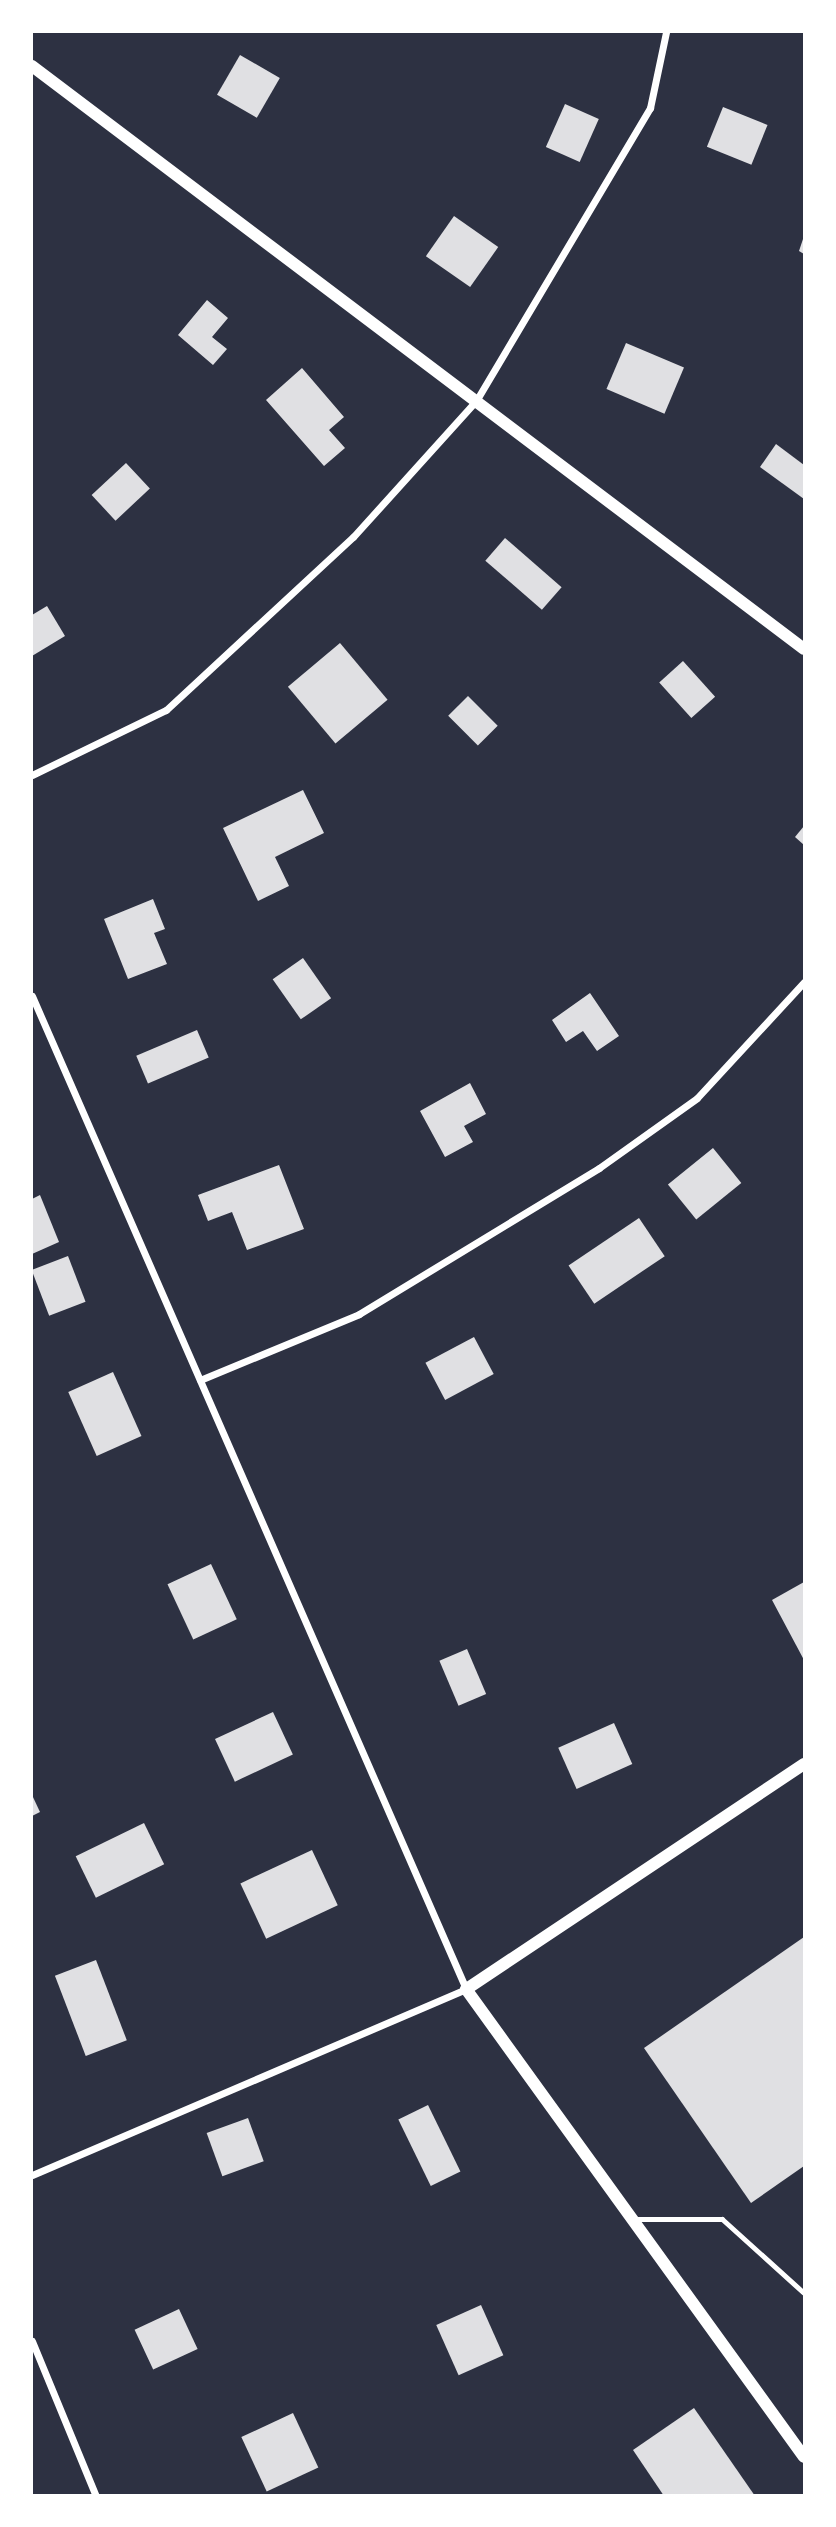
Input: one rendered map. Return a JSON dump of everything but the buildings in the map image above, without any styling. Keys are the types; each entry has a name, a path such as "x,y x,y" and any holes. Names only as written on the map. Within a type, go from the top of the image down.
{"street":[{"path":"32,775 166,710 353,537 476,401 650,108 666,32"},
{"path":"32,66 804,649"},
{"path":"200,1380 359,1314 599,1168 697,1098 804,982"},
{"path":"32,996 466,1989 804,2457"},
{"path":"32,2175 466,1989 804,1764"},
{"path":"32,2341 96,2496"}],"lane":[{"path":"632,2219 722,2219 804,2293"}]}
